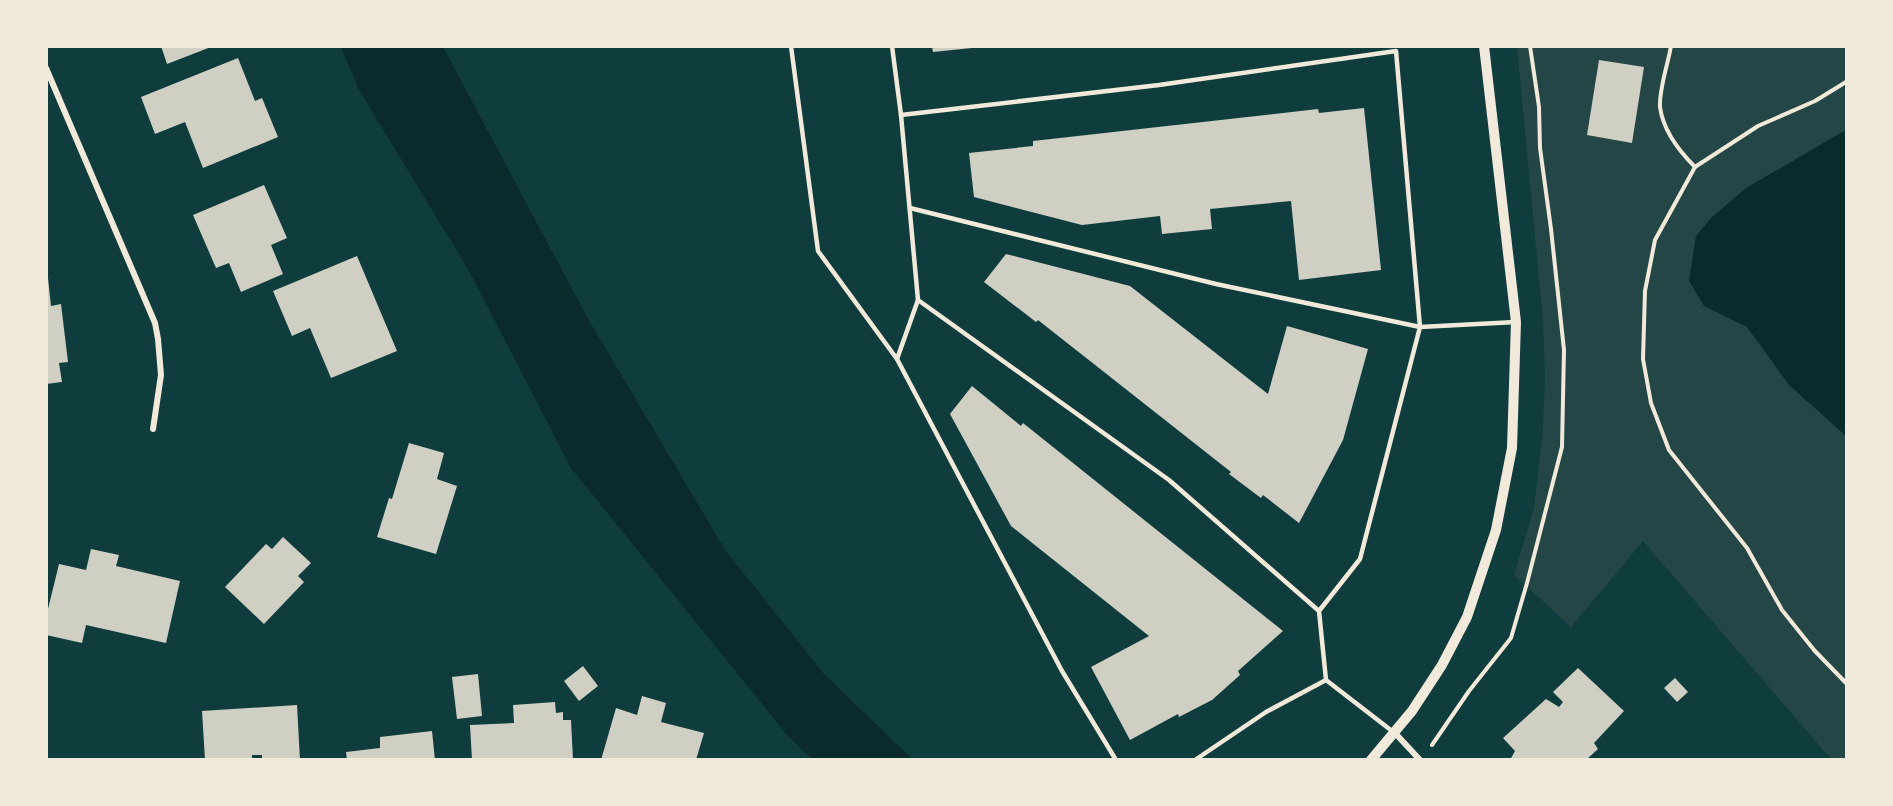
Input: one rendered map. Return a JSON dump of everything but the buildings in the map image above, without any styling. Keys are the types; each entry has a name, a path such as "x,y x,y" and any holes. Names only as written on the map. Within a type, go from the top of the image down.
{"street":[{"path":"1371,759 1412,711 1442,665 1467,617 1496,531 1512,448 1516,322 1484,46"},
{"path":"46,68 155,323 161,375 153,429"},
{"path":"1395,733 1420,759"}],"lane":[{"path":"791,46 818,251 897,359 1062,671 1116,759"},
{"path":"892,46 901,115 918,300 897,359"},
{"path":"901,115 1159,85 1396,49 1420,327 1360,559 1319,610"},
{"path":"910,208 1216,284 1420,327 1516,322"},
{"path":"918,300 1169,480 1319,610 1326,680 1395,733"},
{"path":"1195,759 1266,712 1326,680"}],"path":[{"path":"1671,46 1660,107 1673,140 1695,167"},
{"path":"1846,82 1815,101 1758,126 1695,167 1655,240 1645,291 1643,359 1651,403 1669,450 1747,548 1782,610 1814,651 1846,683"}],"shaded area":[{"path":"341,47 443,47 587,317 725,550 824,674 912,759 812,759 788,736 571,468 468,269 359,90"},
{"path":"1517,47 1846,47 1846,759 1831,759 1643,541 1571,627 1514,575 1534,508 1543,429 1545,377 1543,321"},
{"path":"1846,130 1846,436 1789,385 1747,327 1704,306 1689,281 1696,236 1710,219 1746,188"}]}
